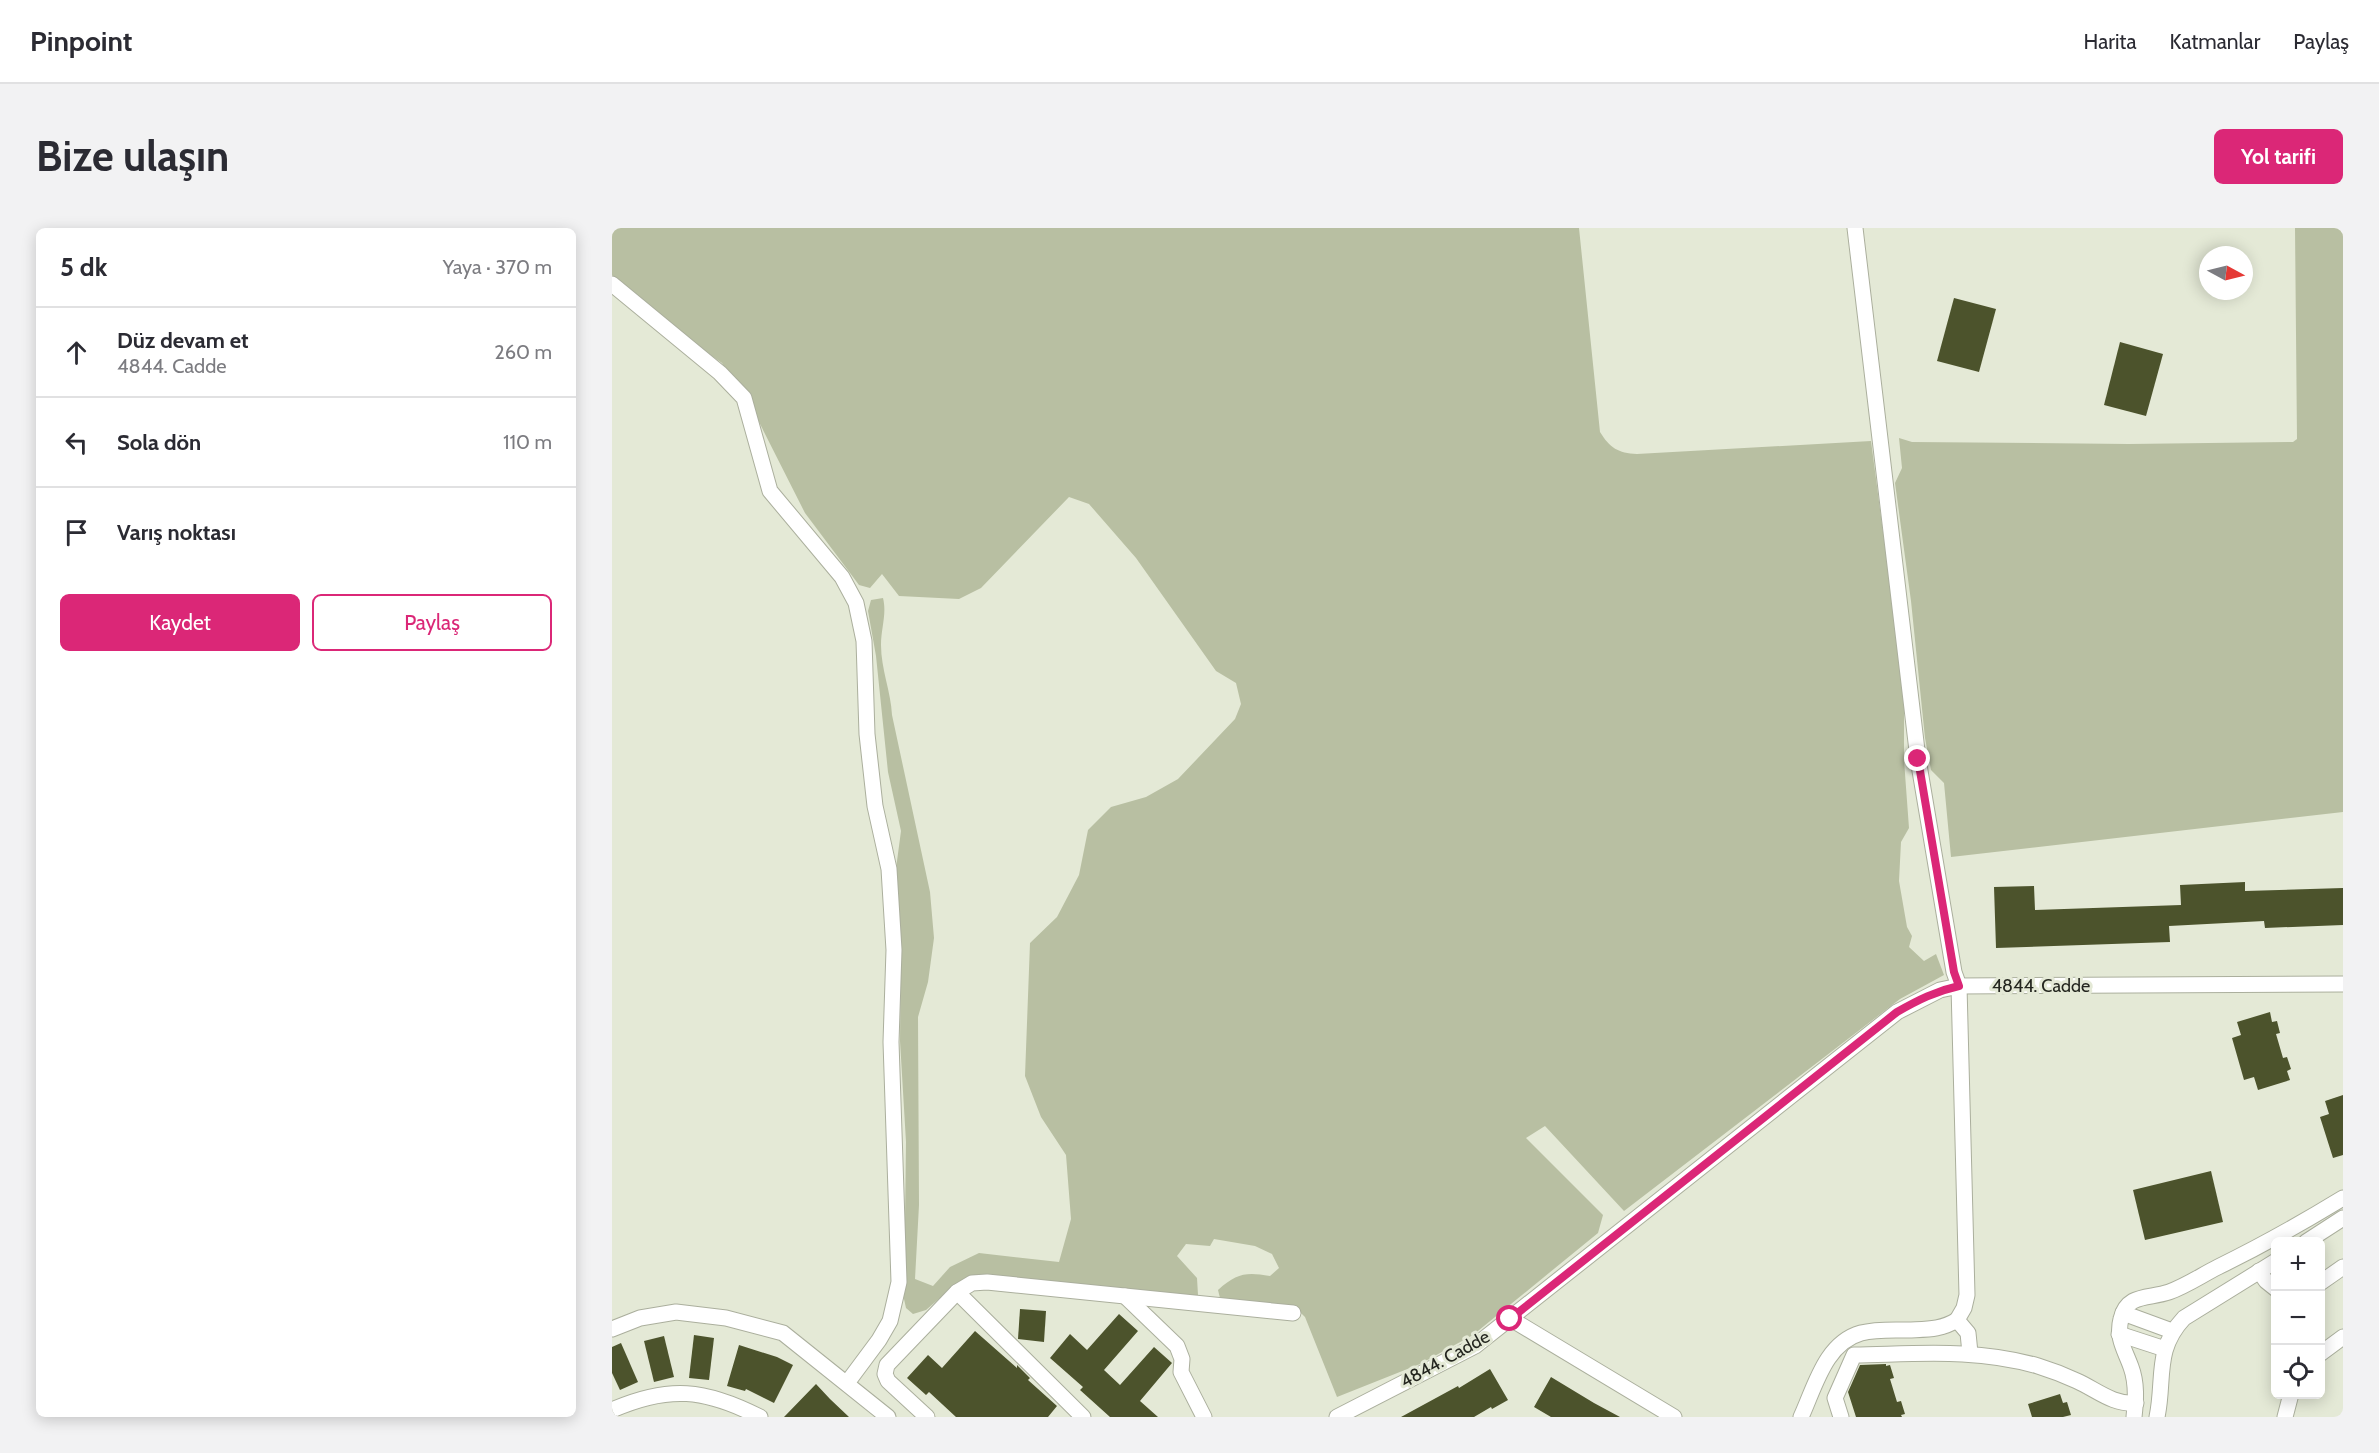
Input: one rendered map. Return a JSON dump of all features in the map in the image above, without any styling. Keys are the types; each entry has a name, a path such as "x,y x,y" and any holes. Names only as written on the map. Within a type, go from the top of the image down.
{"street":[{"path":"1801,1417 1830,1354 1841,1342 1866,1332 1933,1329 1948,1326 1957,1320 1964,1308 1967,1294 1959,986 1954,972 1918,759 1856,228"},
{"path":"612,284 720,373 744,398 770,491 842,577 856,603 864,641 867,734 875,806 889,869 894,950 891,1042 898,1282 890,1321 847,1383"},
{"name":"4844. Cadde","path":"1337,1417 1475,1346 1897,1012 1920,998 1959,986 2343,984"},
{"path":"2135,1410 2135,1383 2119,1334 2123,1313 2128,1304 2140,1297 2168,1293 2283,1235 2343,1198"},
{"path":"2314,1237 2343,1218"},
{"path":"2157,1417 2161,1366 2172,1331 2184,1318 2271,1264"},
{"path":"2325,1280 2343,1268"},
{"path":"2259,1271 2271,1285"},
{"path":"927,1417 888,1381 885,1374 887,1365 957,1292 972,1283 987,1282 1293,1313"},
{"path":"957,1292 1083,1417"},
{"path":"1125,1296 1177,1346 1182,1359 1181,1372 1204,1417"},
{"path":"612,1329 640,1318 676,1312 726,1318 783,1333 888,1417"},
{"path":"2123,1313 2172,1331"},
{"path":"1510,1319 1674,1417"},
{"path":"1957,1320 1968,1334 1970,1353"},
{"path":"2119,1334 2165,1349"},
{"path":"2325,1350 2343,1337"},
{"path":"1841,1417 1835,1398 1854,1355 1946,1352 1970,1353 2037,1366 2076,1381 2135,1410"},
{"path":"612,1410 635,1400 679,1393 718,1398 760,1417"},
{"path":"2285,1417 2290,1399"}],"green space":[{"path":"612,228 1579,228 1600,432 1611,446 1620,451 1637,454 1871,441 1904,691 1904,760 1909,828 1901,842 1899,881 1907,927 1912,936 1909,947 1924,961 1936,954 1944,975 1900,999 1624,1211 1545,1126 1526,1138 1603,1215 1598,1233 1473,1335 1420,1364 1337,1397 1305,1317 1295,1307 1221,1302 1218,1290 1236,1277 1248,1274 1270,1276 1279,1268 1272,1254 1255,1246 1214,1239 1210,1246 1186,1244 1177,1256 1197,1278 1198,1295 1183,1297 1040,1280 974,1278 956,1284 926,1310 913,1314 906,1308 904,1299 906,1142 900,1041 901,942 895,876 901,831 888,772 876,656 868,611 871,600 883,598 881,645 883,663 930,892 934,938 928,982 918,1017 919,1205 915,1279 933,1286 950,1267 979,1253 1059,1262 1071,1219 1066,1155 1041,1117 1025,1076 1030,943 1057,917 1079,875 1088,830 1111,807 1146,797 1178,779 1235,719 1241,704 1236,683 1216,671 1136,558 1089,504 1069,497 981,588 959,599 899,596 882,574 870,588 859,585 805,513 757,418 722,363 651,314 612,275"},
{"path":"2295,228 2343,228 2343,812 1951,857 1944,783 1931,770 1925,738 1911,601 1895,483 1902,468 1899,438 1912,442 2129,444 2293,442 2297,439"}],"building":[{"path":"1954,298 1996,309 1979,372 1937,361"},
{"path":"2120,342 2163,354 2146,416 2104,405"},
{"path":"2245,882 2245,891 2343,888 2343,925 2265,928 2264,921 2169,926 2170,942 1996,948 1994,887 2034,886 2035,910 2181,905 2180,885"},
{"path":"2270,1012 2272,1022 2277,1021 2280,1033 2276,1034 2283,1058 2287,1057 2291,1069 2287,1071 2290,1080 2258,1090 2254,1077 2244,1080 2232,1038 2241,1035 2237,1022"},
{"path":"2343,1095 2343,1155 2333,1158 2320,1117 2329,1114 2325,1101"},
{"path":"2211,1171 2223,1222 2145,1240 2133,1190"},
{"path":"1020,1309 1046,1311 1044,1342 1018,1339"},
{"path":"1119,1314 1138,1331 1104,1370 1120,1385 1154,1347 1172,1363 1140,1401 1158,1417 1110,1417 1080,1390 1083,1387 1050,1358 1070,1334 1087,1350"},
{"path":"975,1331 1017,1368 1017,1365 1030,1378 1028,1380 1057,1406 1048,1417 956,1417 929,1392 926,1395 907,1378 928,1355 942,1368"},
{"path":"694,1335 714,1338 709,1380 689,1378"},
{"path":"664,1336 674,1377 654,1382 644,1341"},
{"path":"621,1343 638,1382 620,1390 612,1373 612,1347"},
{"path":"739,1345 777,1357 793,1365 774,1403 746,1389 745,1391 727,1386"},
{"path":"1886,1364 1886,1366 1890,1365 1894,1378 1890,1379 1897,1402 1901,1401 1905,1414 1901,1415 1902,1417 1856,1417 1848,1392 1860,1365"},
{"path":"1490,1369 1508,1400 1492,1409 1491,1407 1474,1417 1401,1417 1458,1386 1459,1388"},
{"path":"1551,1377 1620,1417 1551,1417 1534,1407"},
{"path":"816,1384 830,1399 849,1417 784,1417"},
{"path":"2060,1394 2063,1403 2067,1402 2071,1415 2032,1417 2028,1404"}],"route":[{"path":"1510,1319 1897,1012 1920,998 1959,986 1954,972 1918,759"}]}
